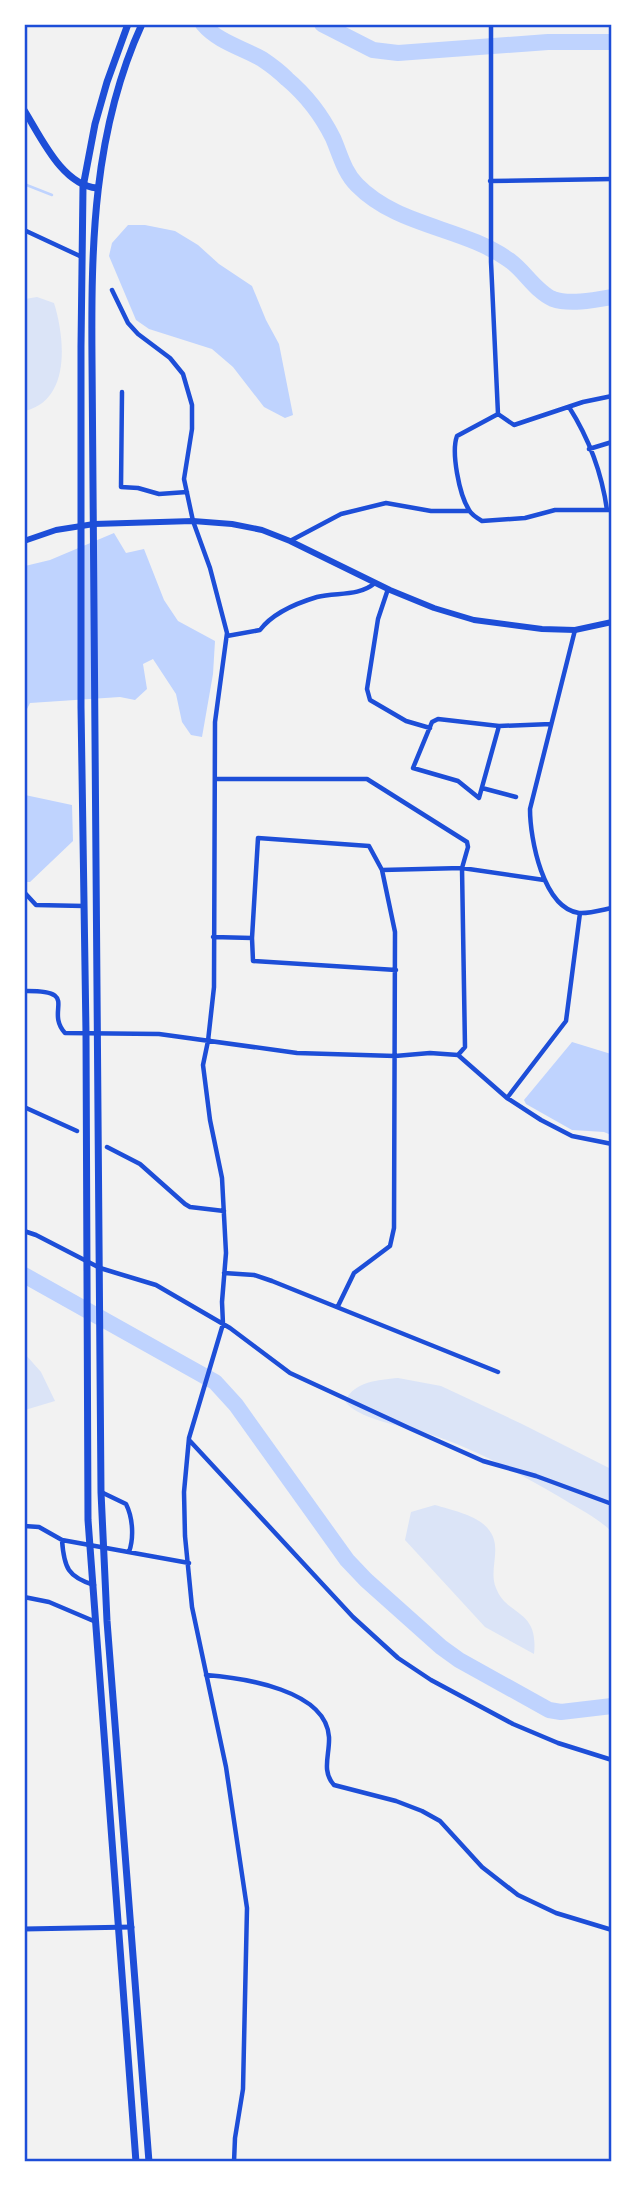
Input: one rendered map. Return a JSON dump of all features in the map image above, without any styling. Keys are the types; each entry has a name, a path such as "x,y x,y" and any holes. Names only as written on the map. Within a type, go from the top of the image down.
{"main road":[{"path":"128,24 95,124 83,187 81,707 86,1033 86,1365 90,1492 88,1520 136,2161"},
{"path":"142,24 117,88 97,188 91,261 102,1492 107,1621 149,2161"},
{"path":"24,110 62,167 83,187 97,188"},
{"path":"24,541 55,530 94,524 193,521 252,528 290,541 388,589 434,608 474,620 542,629 575,630 611,622"}],"street":[{"path":"491,24 491,262 499,414 506,422 514,425 611,396"},
{"path":"491,181 611,179"},
{"path":"24,230 82,257"},
{"path":"112,290 128,323 170,358 183,374 192,405 192,429 184,479 193,521 210,568 227,636 215,722 214,987 203,1065 222,1178 227,1231 223,1324 189,1440 184,1492 192,1607 226,1767 247,1908 243,2089 234,2161"},
{"path":"122,392 121,487 159,494 187,492"},
{"path":"499,414 457,436 454,444 459,483 469,511 482,521 525,518 555,510 609,510 589,449 569,407"},
{"path":"589,449 611,442"},
{"path":"290,541 341,514 386,503 431,511 469,511"},
{"path":"227,636 260,630 269,618 317,597 365,591 375,582"},
{"path":"388,589 379,619 367,689 370,700 406,721 430,728"},
{"path":"575,630 530,809 530,827 544,880 566,909 580,913 611,908"},
{"path":"499,726 479,798 458,780 413,768 432,722 438,719 499,726 551,724"},
{"path":"215,779 368,779 467,842 462,869 465,1046 458,1055"},
{"path":"482,788 516,797"},
{"path":"338,1306 354,1273 390,1246 393,1239 396,1179 396,970 394,925 382,870 369,846 258,838 253,961 396,970"},
{"path":"382,870 462,869 544,880"},
{"path":"24,892 36,905 84,906"},
{"path":"507,1098 566,1021 580,913"},
{"path":"214,937 252,938"},
{"path":"24,990 47,990 54,994 59,1000 62,1031 159,1034 298,1053 458,1055 507,1098 572,1136 611,1144"},
{"path":"24,1107 77,1131"},
{"path":"107,1147 140,1164 190,1207 224,1211"},
{"path":"24,1231 100,1268 148,1281 223,1324 280,1367 409,1428 483,1461 536,1476 611,1504"},
{"path":"224,1273 254,1275 338,1306 498,1372"},
{"path":"189,1440 353,1618 398,1658 431,1680 513,1724 558,1743 611,1760"},
{"path":"102,1492 126,1504 130,1511 133,1541 130,1552"},
{"path":"24,1526 39,1527 62,1540 189,1563"},
{"path":"62,1540 69,1574 94,1585"},
{"path":"24,1597 49,1602 96,1622"},
{"path":"206,1675 267,1686 308,1703 320,1713 327,1725 327,1773 334,1785 396,1801 422,1811 440,1821 482,1867 518,1895 556,1913 611,1930"},
{"path":"24,1929 132,1927"}],"shaded area":[{"path":"37,297 54,303 61,333 61,366 50,394 40,405 25,411 25,299"},
{"path":"25,1354 41,1372 55,1401 25,1410"},
{"path":"398,1378 441,1386 611,1469 611,1531 586,1512 492,1460 441,1438 369,1417 350,1407 345,1401 349,1394 361,1385"},
{"path":"435,1505 478,1520 489,1530 495,1544 496,1588 507,1604 532,1628 534,1654 485,1627 405,1540 411,1512"}],"water":[{"path":"128,225 145,225 175,231 252,286 279,344 293,415 285,418 264,407 233,367 212,349 149,329 136,320 109,256 112,243"},
{"path":"114,533 126,553 144,549 164,600 178,621 215,641 213,674 202,737 191,735 182,722 176,694 153,659 143,664 147,689 135,700 120,697 30,703 25,713 25,566 50,560"},
{"path":"25,795 72,805 73,841 30,882 25,882"},
{"path":"572,1042 611,1054 611,1135 572,1130 526,1104 524,1100"}],"waterway":[{"path":"203,24 223,40 265,61 301,92 329,130 349,174 373,199 392,210 491,249 514,264 553,299 574,302 612,297"},
{"path":"322,24 373,50 398,53 548,42 612,42"},
{"path":"24,184 52,195"},
{"path":"24,1275 215,1382 236,1405 347,1560 441,1647 459,1660 549,1710 561,1712 612,1706"}]}
